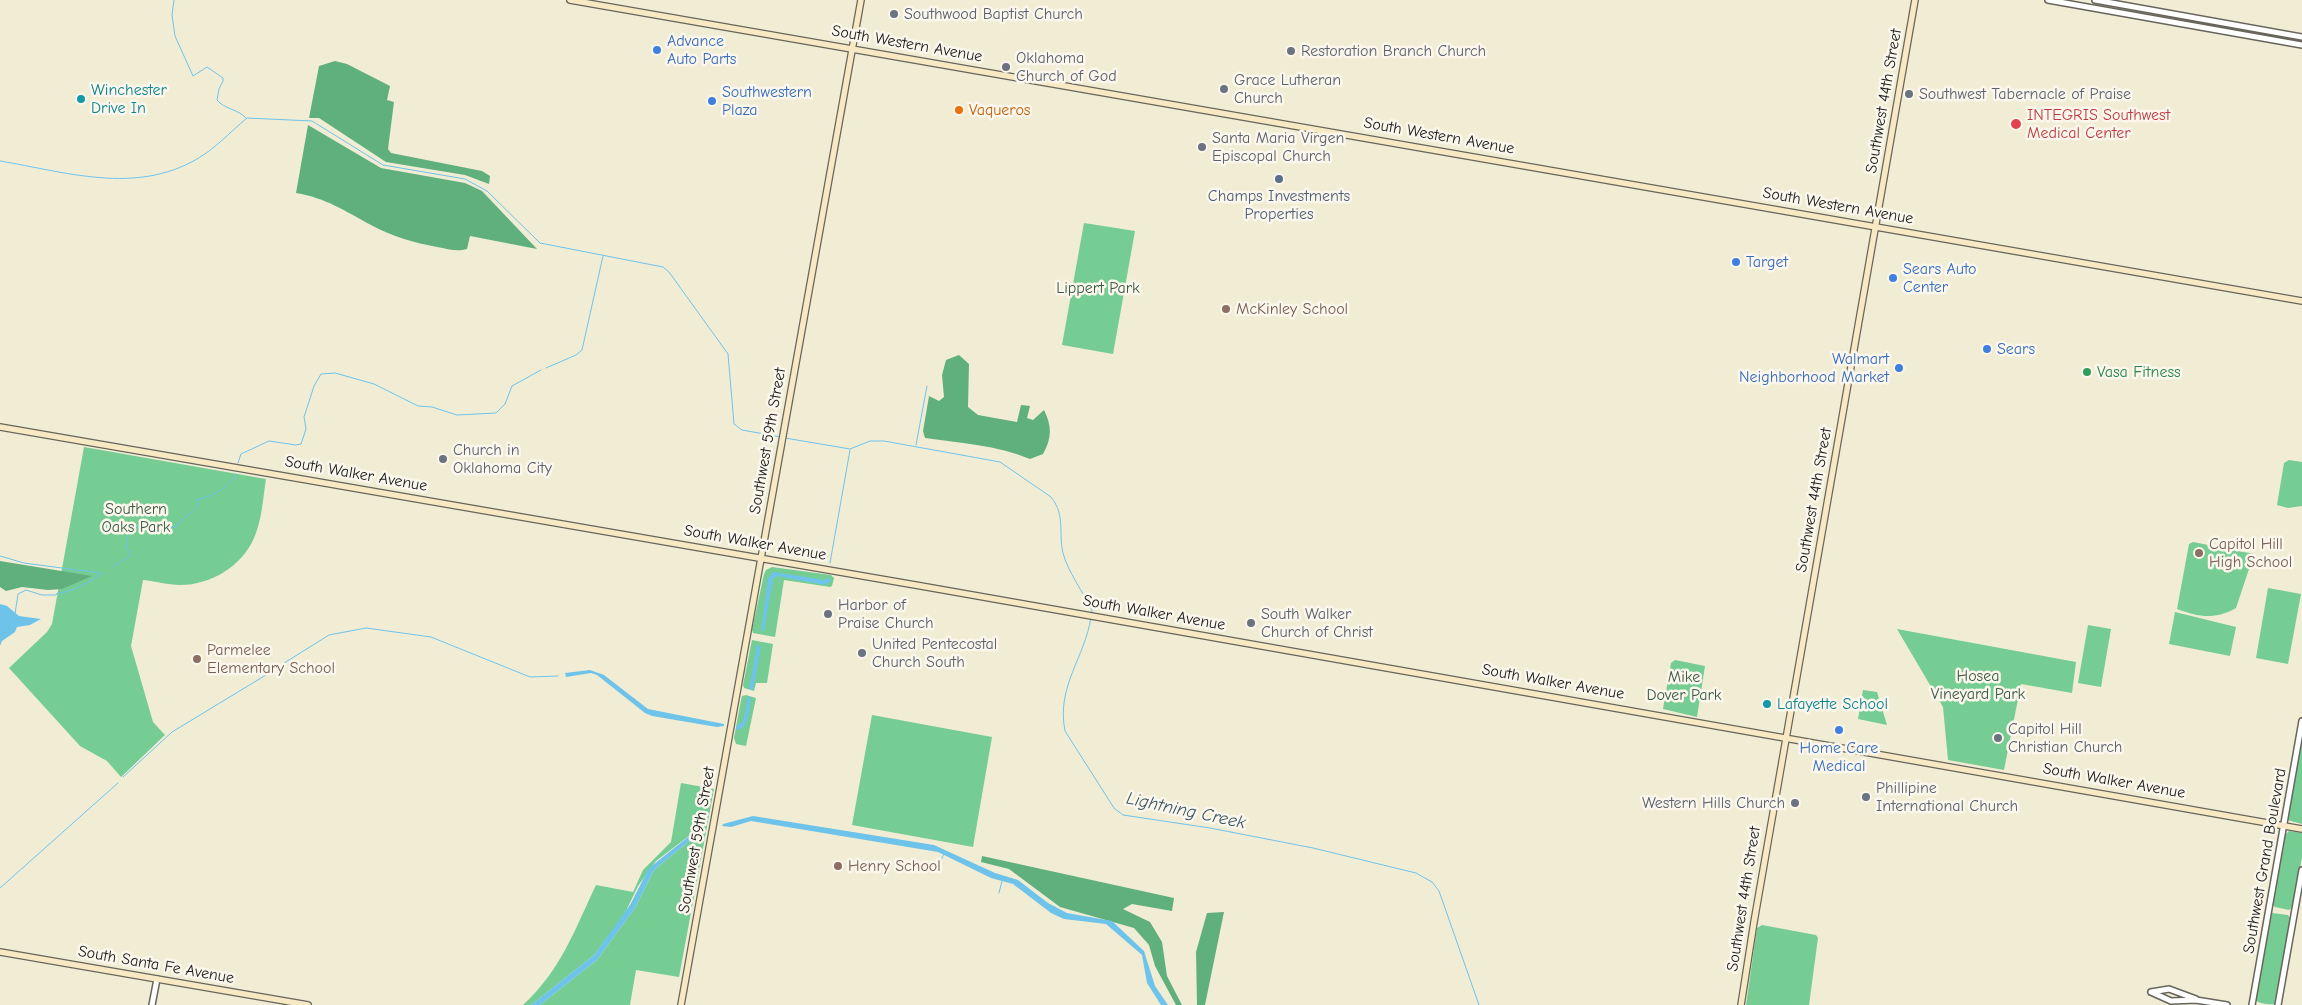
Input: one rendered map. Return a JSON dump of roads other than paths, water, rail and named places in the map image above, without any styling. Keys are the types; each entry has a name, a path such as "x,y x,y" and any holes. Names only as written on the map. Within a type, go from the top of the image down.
{"main road":[{"name":"South Western Avenue","path":"570,0 2302,301"},
{"name":"Southwest 59th Street","path":"681,1005 861,0"},
{"name":"Southwest 44th Street","path":"1741,1005 1915,0"},
{"name":"South Walker Avenue","path":"0,428 1104,618 2302,829"},
{"name":"South Santa Fe Avenue","path":"0,952 308,1005"}],"street":[{"path":"2048,0 2302,45"},
{"path":"2095,0 2302,37"},
{"name":"Southwest Grand Boulevard","path":"2254,1005 2302,721"},
{"path":"2278,1005 2302,870"},
{"path":"152,1005 157,979"},
{"path":"2196,1000 2169,989 2151,992 2171,1000 2196,1000 2227,1005"}],"water":[{"path":"774,572 824,580 830,578 831,581 825,585 777,576 773,579 764,631 761,631 768,578"},
{"path":"0,604 7,606 19,616 41,619 30,625 17,627 15,632 2,641 0,646"},
{"path":"757,645 761,646 753,690 749,689"},
{"path":"590,670 604,675 648,709 724,724 724,726 717,727 652,716 645,713 597,675 591,673 566,677 565,673"},
{"path":"748,696 751,698 748,718 741,729 736,730 737,725 743,722"},
{"path":"753,816 934,845 995,873 1018,880 1048,903 1067,913 1112,921 1144,951 1155,986 1168,1005 1161,1005 1147,983 1142,955 1106,924 1064,919 1051,913 1013,884 991,878 938,852 751,821 731,827 722,826 723,824"},
{"path":"702,826 704,829 654,870 635,908 597,960 540,1005 531,1005 594,955 630,905 649,868"}],"waterway":[{"path":"174,0 172,15 175,36 193,76 207,67 223,78 217,100 246,118"},
{"name":"Lightning Creek","path":"0,161 100,178 149,176 173,170 204,155 247,118 312,121 383,165 465,179 487,191 540,243 663,267 669,272 728,354 734,424 742,430 781,437"},
{"path":"546,368 576,355 582,350 603,256"},
{"path":"238,463 241,454 269,441 301,444 306,429 304,417 314,386 321,374 335,373 374,384 418,406 432,407 457,415 496,413 505,404 512,386 541,370"},
{"path":"916,445 927,386"},
{"name":"Lightning Creek","path":"785,438 850,449 870,441 884,441 1000,462 1051,497 1056,504 1060,518 1065,560 1092,613"},
{"path":"830,563 850,450"},
{"path":"112,567 129,557 130,552 127,550 127,538 131,529 147,525 158,529 175,527 198,506 196,500 208,497 219,491 229,484 236,474"},
{"path":"0,556 24,563 100,573"},
{"path":"15,614 18,594 26,590 42,595 56,595 57,593 81,586 103,573"},
{"name":"Lightning Creek","path":"1091,617 1088,632 1072,672 1064,700 1063,715 1065,731 1114,808 1123,815 1210,828 1313,848 1416,873 1432,882 1439,891 1479,1005"},
{"path":"273,670 329,635 366,628 431,637 530,677 558,676"},
{"path":"123,777 172,732 266,675"},
{"path":"0,888 118,783"},
{"path":"939,864 944,854"},
{"path":"999,893 1002,881"}],"place":[{"name":"Southwood Baptist Church","path":"894,14"},
{"name":"Advance Auto Parts","path":"657,50"},
{"name":"Restoration Branch Church","path":"1291,51"},
{"name":"Oklahoma Church of God","path":"1006,67"},
{"name":"Grace Lutheran Church","path":"1224,89"},
{"name":"Southwest Tabernacle of Praise","path":"1909,94"},
{"name":"Winchester Drive In","path":"81,99"},
{"name":"Southwestern Plaza","path":"712,101"},
{"name":"Vaqueros","path":"959,110"},
{"name":"INTEGRIS Southwest Medical Center","path":"2016,124"},
{"name":"Santa Maria Virgen Episcopal Church","path":"1202,147"},
{"name":"Champs Investments Properties","path":"1279,179"},
{"name":"Target","path":"1736,262"},
{"name":"Sears Auto Center","path":"1893,278"},
{"name":"McKinley School","path":"1226,309"},
{"name":"Sears","path":"1987,349"},
{"name":"Walmart Neighborhood Market","path":"1899,368"},
{"name":"Vasa Fitness","path":"2087,372"},
{"name":"Church in Oklahoma City","path":"443,459"},
{"name":"Capitol Hill High School","path":"2199,553"},
{"name":"Harbor of Praise Church","path":"828,614"},
{"name":"South Walker Church of Christ","path":"1251,623"},
{"name":"United Pentecostal Church South","path":"862,653"},
{"name":"Parmelee Elementary School","path":"197,659"},
{"name":"Lafayette School","path":"1767,704"},
{"name":"Home Care Medical","path":"1839,730"},
{"name":"Capitol Hill Christian Church","path":"1998,738"},
{"name":"Phillipine International Church","path":"1866,797"},
{"name":"Western Hills Church","path":"1795,803"},
{"name":"Henry School","path":"838,866"}],"park label":[{"name":"Lippert Park","path":"1098,288"},
{"name":"Southern Oaks Park","path":"136,518"},
{"name":"Hosea Vineyard Park","path":"1978,685"},
{"name":"Mike Dover Park","path":"1684,686"}]}
